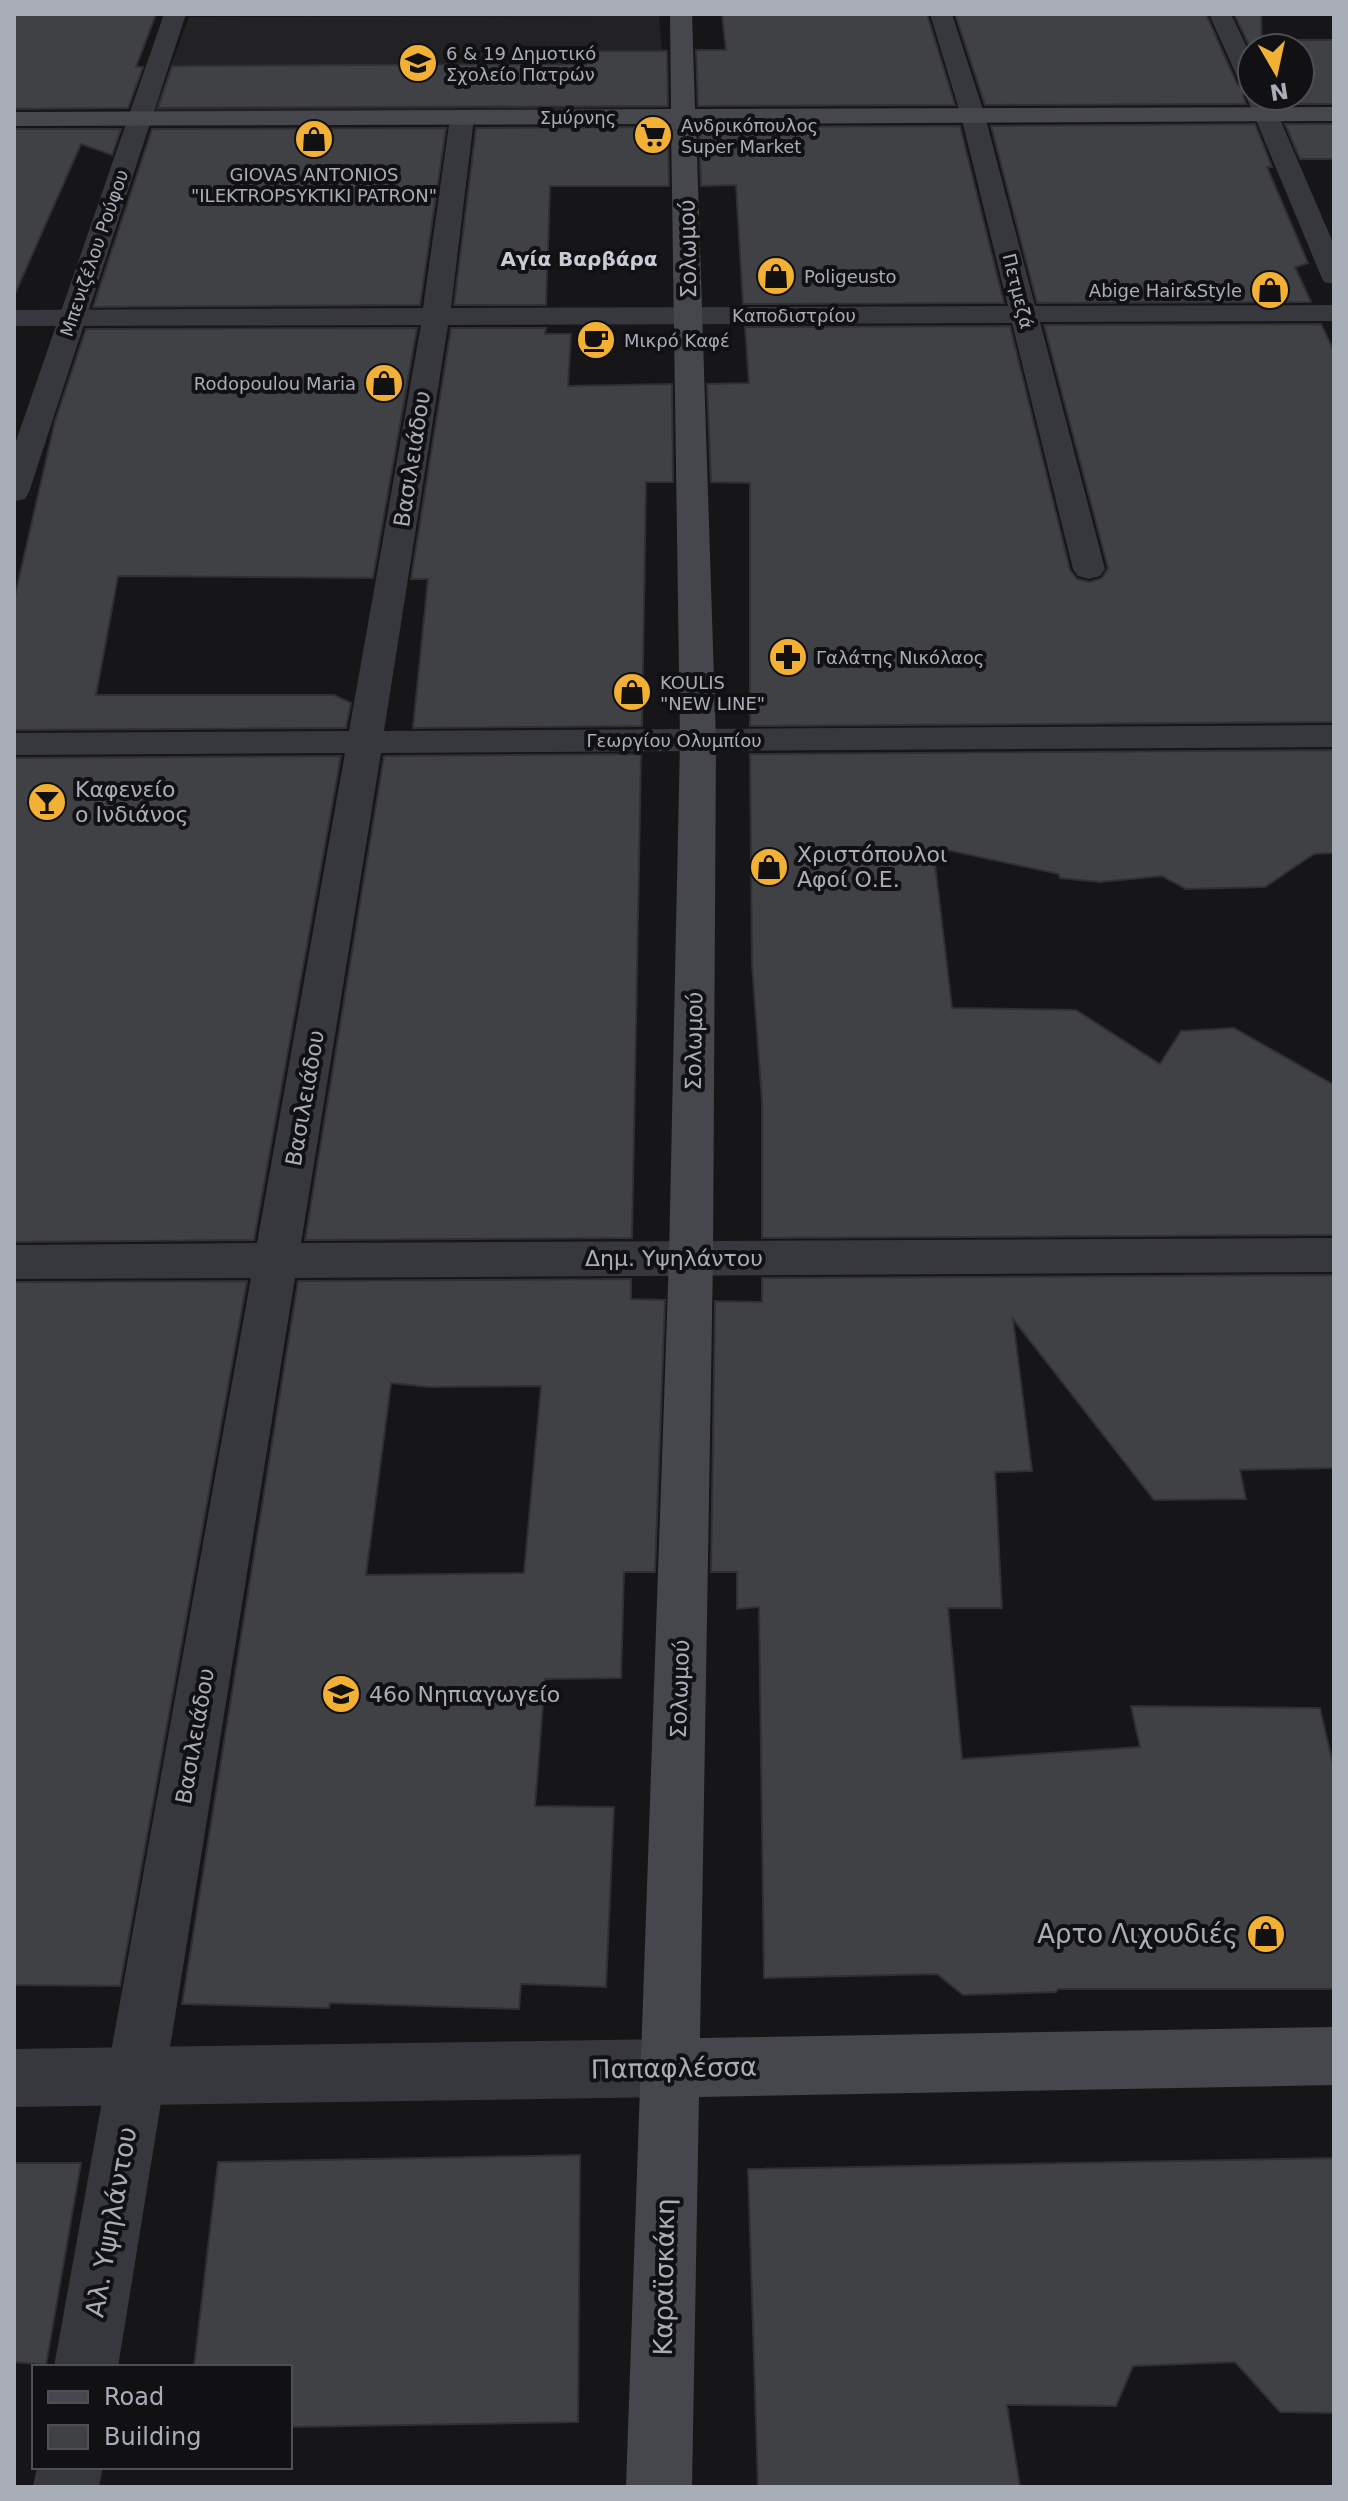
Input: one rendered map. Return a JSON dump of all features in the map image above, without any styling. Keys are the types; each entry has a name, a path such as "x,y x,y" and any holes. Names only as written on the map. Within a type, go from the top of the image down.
{"main road":[{"name":"Σολωμού","path":"669,2068 691,1258 698,740 681,14"},
{"name":"Σμύρνης","path":"14,119 973,116 1236,106"},
{"name":"Παπαφλέσσα","path":"669,2068 1334,2056"},
{"name":"Καραϊσκάκη","path":"659,2487 669,2068"}],"street":[{"name":"Μπενιζέλου Ρούφου","path":"14,492 175,14"},
{"name":"Πετμεζά","path":"941,14 973,116 1089,569"},
{"path":"1220,14 1236,48"},
{"path":"1265,112 1334,276"},
{"name":"Βασιλειάδου","path":"135,2076 365,742 436,316 462,118"},
{"name":"Καποδιστρίου","path":"14,318 1334,313"},
{"name":"Γεωργίου Ολυμπίου","path":"14,744 1334,736"},
{"name":"Δημ. Υψηλάντου","path":"14,1262 1334,1255"},
{"name":"Παπαφλέσσα","path":"14,2078 669,2068"},
{"name":"Αλ. Υψηλάντου","path":"86,2365 135,2076"}],"shaded area":[{"name":"6 & 19 Δημοτικό Σχολείο Πατρών","path":"659,16 667,108 154,112 189,17"}],"building":[{"path":"14,14 156,14 136,67 143,67 128,108 14,109"},
{"path":"722,14 927,14 955,105 698,106 696,50 726,50"},
{"path":"955,14 1206,14 1236,82 1236,104 985,105"},
{"path":"1234,14 1261,14 1262,32 1243,32"},
{"path":"1316,40 1334,40 1334,104 1316,104"},
{"path":"587,51 667,51 668,106 158,108 172,66 586,64"},
{"path":"1255,124 1272,167 1267,167 1308,263 1295,267 1311,302 1037,303 991,126"},
{"path":"1285,124 1334,124 1334,159 1300,159"},
{"path":"960,126 1004,303 743,304 736,185 701,186 699,127"},
{"path":"668,127 669,186 550,186 546,305 454,305 476,128"},
{"path":"446,128 420,305 93,307 152,129"},
{"path":"14,129 121,129 112,155 81,144 14,296"},
{"path":"1321,324 1334,351 1334,722 750,726 750,483 711,482 707,384 749,383 745,327 1010,326 1070,570 1077,579 1090,582 1102,578 1108,568 1044,325"},
{"path":"417,328 373,578 118,576 96,695 334,695 351,703 346,728 14,730 14,600 55,421 86,329"},
{"path":"451,328 546,328 545,334 571,334 568,386 672,384 673,482 646,482 642,726 413,728 428,579 411,579"},
{"path":"1334,750 1334,853 1314,854 1265,887 1186,889 1162,876 1100,882 1060,878 1059,874 933,847 952,1008 1076,1010 1160,1064 1181,1031 1234,1028 1334,1085 1334,1235 762,1238 762,1101 752,964 750,754"},
{"path":"641,754 632,1238 305,1240 384,756"},
{"path":"341,756 254,1240 14,1242 14,758"},
{"path":"1334,1275 1334,1468 1240,1470 1246,1499 1154,1500 1013,1319 1032,1471 995,1472 1002,1608 948,1608 962,1759 1140,1747 1131,1706 1320,1708 1334,1769 1334,1989 1058,1989 1056,1992 963,1995 937,1974 764,1978 759,1607 737,1609 737,1572 711,1572 715,1301 762,1302 762,1278"},
{"path":"631,1279 631,1299 665,1300 655,1572 624,1572 621,1678 545,1679 535,1806 614,1807 606,1987 521,1984 519,2009 330,2003 329,2008 182,2004 298,1281","holes":["391,1383 429,1387 541,1386 524,1573 366,1575"]},
{"path":"247,1281 120,1986 14,1985 14,1282"},
{"path":"580,2155 578,2422 292,2427 292,2365 194,2365 218,2162"},
{"path":"1334,2158 1334,2413 1280,2412 1235,2362 1133,2366 1116,2406 1007,2405 1020,2487 758,2487 748,2169"},
{"path":"14,2163 81,2163 46,2365 14,2362"}],"place":[{"name":"6 & 19 Δημοτικό Σχολείο Πατρών","path":"418,63"},
{"name":"Ανδρικόπουλος Super Market","path":"653,135"},
{"name":"GIOVAS ANTONIOS \"ILEKTROPSYKTIKI PATRON\"","path":"314,139"},
{"name":"Poligeusto","path":"776,276"},
{"name":"Abige Hair&Style","path":"1270,290"},
{"name":"Μικρό Καφέ","path":"596,340"},
{"name":"Rodopoulou Maria","path":"384,383"},
{"name":"Γαλάτης Νικόλαος","path":"788,657"},
{"name":"KOULIS \"NEW LINE\"","path":"632,692"},
{"name":"Καφενείο ο Ινδιάνος","path":"47,802"},
{"name":"Χριστόπουλοι Αφοί Ο.Ε.","path":"769,867"},
{"name":"46ο Νηπιαγωγείο","path":"341,1694"},
{"name":"Αρτο Λιχουδιές","path":"1266,1934"}],"district":[{"name":"Αγία Βαρβάρα","path":"579,259"}]}
